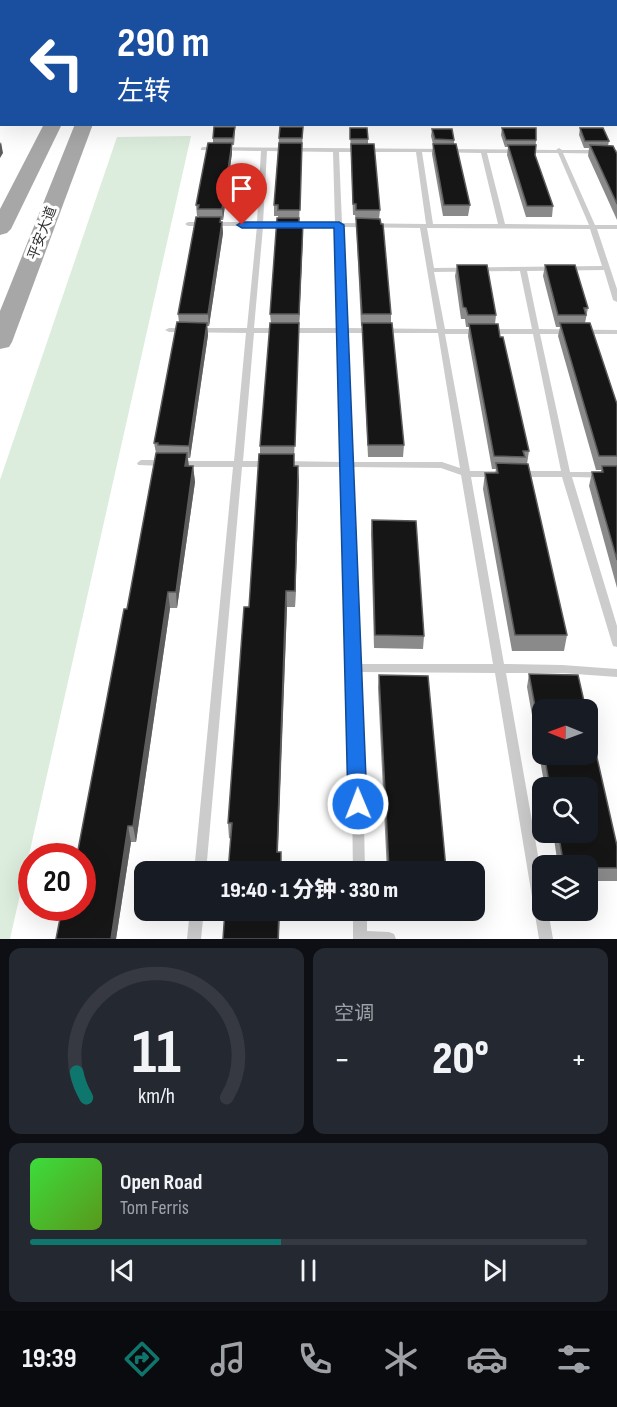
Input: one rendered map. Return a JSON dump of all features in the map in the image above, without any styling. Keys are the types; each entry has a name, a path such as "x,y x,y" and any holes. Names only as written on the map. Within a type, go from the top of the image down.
{"main road":[{"path":"0,229 52,126"},
{"name":"平安大道","path":"0,342 83,126"}],"lane":[{"path":"203,149 617,152"},
{"path":"201,861 260,225 264,149"},
{"path":"336,149 355,668 359,861"},
{"path":"419,150 430,270 546,939"},
{"path":"483,150 502,226"},
{"path":"559,150 592,227 617,300"},
{"path":"188,224 617,227"},
{"path":"430,270 606,268"},
{"path":"523,269 566,474 617,643"},
{"path":"169,330 617,332"},
{"path":"141,463 442,465 467,474 617,475"},
{"path":"355,668 562,669 617,673"},
{"path":"194,939 196,921"},
{"path":"360,921 360,938 389,939"}],"green space":[{"path":"191,136 32,843 18,843 18,904 10,939 0,939 0,480 117,137"}],"building":[{"path":"214,127 235,127 233,138 213,138"},
{"path":"280,127 303,127 302,138 279,138"},
{"path":"350,128 367,128 368,139 350,139"},
{"path":"502,128 536,128 536,140 506,140"},
{"path":"580,128 603,128 609,141 585,141"},
{"path":"432,129 452,129 454,140 435,139"},
{"path":"208,143 232,143 222,209 198,209 199,205 196,205"},
{"path":"279,143 302,143 300,210 278,210 278,205 274,205"},
{"path":"351,144 374,144 380,210 356,210 356,204 353,204"},
{"path":"433,144 456,144 470,205 444,205"},
{"path":"508,145 536,145 535,155 553,206 527,206"},
{"path":"590,145 613,146 617,154 617,204"},
{"path":"196,217 221,217 220,222 222,222 208,314 178,314"},
{"path":"277,218 299,218 299,223 303,223 299,314 270,314"},
{"path":"356,218 380,219 383,224 391,314 362,314"},
{"path":"457,265 487,265 496,315 468,315 466,308 463,307"},
{"path":"545,265 575,265 588,308 584,308 586,315 558,315"},
{"path":"177,322 207,323 189,446 154,443"},
{"path":"270,323 299,323 295,446 260,446"},
{"path":"362,323 392,323 404,445 368,445"},
{"path":"560,323 590,323 617,404 617,456 599,456"},
{"path":"469,324 498,324 529,451 523,451 525,457 494,456"},
{"path":"156,453 187,453 185,466 193,466 176,592 168,592 133,826 128,826 111,939 56,939 59,921 96,921 96,843 79,843 124,609 127,609"},
{"path":"259,454 294,454 294,466 298,466 295,591 286,591 277,852 281,852 281,861 229,861 232,823 228,823 244,607 249,607"},
{"path":"496,463 528,464 567,635 515,635 485,473 498,473"},
{"path":"602,466 617,466 617,560 592,472 603,472"},
{"path":"372,520 416,521 424,636 375,635"},
{"path":"529,674 578,675 583,699 534,699"},
{"path":"379,675 428,676 445,861 389,861"},
{"path":"598,762 617,846 617,868 598,868 598,855 562,855 560,843 598,843 598,777 548,777 546,765 598,765"},
{"path":"224,921 279,921 278,939 223,939"}],"route":[{"path":"242,225 339,225 358,804"}]}
